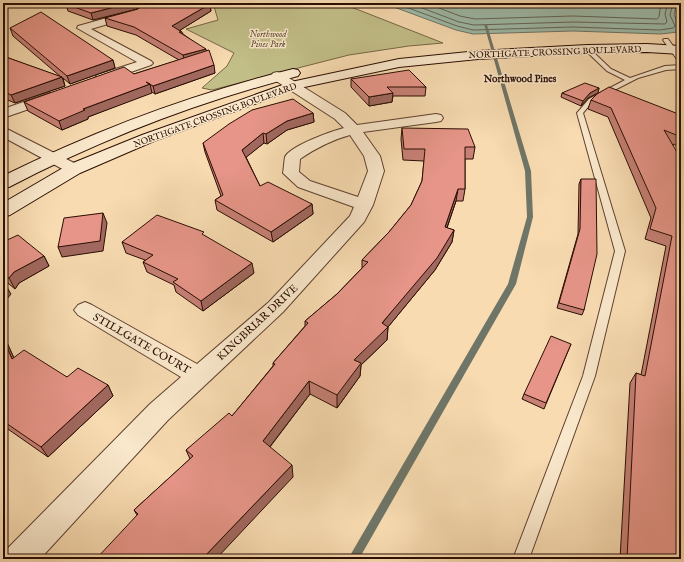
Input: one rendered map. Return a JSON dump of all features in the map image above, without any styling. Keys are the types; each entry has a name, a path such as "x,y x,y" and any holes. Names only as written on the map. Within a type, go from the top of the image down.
{"street":[{"path":"91,82 147,63 82,28 136,13"},
{"name":"NORTHGATE CROSSING BOULEVARD","path":"566,39 675,45"},
{"name":"NORTHGATE CROSSING BOULEVARD","path":"3,183 54,157 175,108 284,81 343,62 441,45"},
{"name":"NORTHGATE CROSSING BOULEVARD","path":"3,211 74,169 284,81 399,63 509,52 647,48 675,45"},
{"name":"KINGBRIAR DRIVE","path":"20,559 159,412 276,307 358,218 376,171 372,156 353,130 340,116 284,81"},
{"path":"3,114 62,92"},
{"path":"364,205 304,184 291,173 293,157 307,146 353,130 436,118"},
{"path":"3,131 74,169"},
{"name":"STILLGATE COURT","path":"86,310 199,376"}],"lane":[{"path":"675,45 681,61"},
{"path":"587,49 608,70 630,80"},
{"path":"521,559 590,376 620,251 580,113 591,100 630,80 664,68 681,67"}],"green space":[{"name":"Northwood Pines Park","path":"213,3 341,3 443,43 409,46 349,55 212,90 202,88 227,66 234,53 186,29 218,20"}],"water":[{"path":"383,3 677,3 674,15 681,28 678,32 661,34 573,31 473,34 456,30"}],"building":[{"path":"130,3 91,13 66,4"},
{"path":"137,3 209,3 210,4 172,26 206,49 183,55 134,27 105,18 138,9 141,6"},
{"path":"41,12 113,60 67,76 10,28"},
{"path":"209,50 214,65 153,86 150,84 83,109 85,110 59,121 24,102 124,67 134,74"},
{"path":"3,56 62,77 11,95 3,91"},
{"path":"409,70 426,87 387,87 393,93 369,97 351,79"},
{"path":"585,83 599,88 590,93 583,101 562,93"},
{"path":"609,87 681,115 681,137 664,130 681,159 681,559 627,559 636,373 645,376 672,236 650,229 656,208 611,108 591,100 597,94"},
{"path":"293,99 313,113 287,121 266,134 263,133 242,150 260,186 268,182 312,204 271,232 215,200 223,195 203,143 229,124 252,110"},
{"path":"402,128 468,129 475,147 465,147 465,189 458,189 445,227 454,230 437,258 382,323 388,327 354,360 361,363 337,395 309,381 263,441 292,465 202,559 96,559 138,514 134,510 193,456 186,450 229,413 232,416 275,364 273,363 308,323 305,321 337,294 368,262 362,260 389,232 411,205 422,181 425,149 404,149"},
{"path":"581,179 596,179 597,254 584,310 559,303 580,229"},
{"path":"103,213 100,241 58,247 64,218"},
{"path":"157,215 204,232 202,234 252,263 201,301 173,282 178,279 143,262 153,255 122,242"},
{"path":"18,235 44,256 14,272 9,278 3,273 3,242"},
{"path":"551,336 571,344 546,403 524,394"},
{"path":"3,338 12,359 24,350 67,377 78,368 108,385 41,447 3,421"}],"waterway":[{"path":"353,559 512,284 530,217 528,171 485,25"}],"district":[{"name":"Northwood Pines","path":"520,78"}]}
